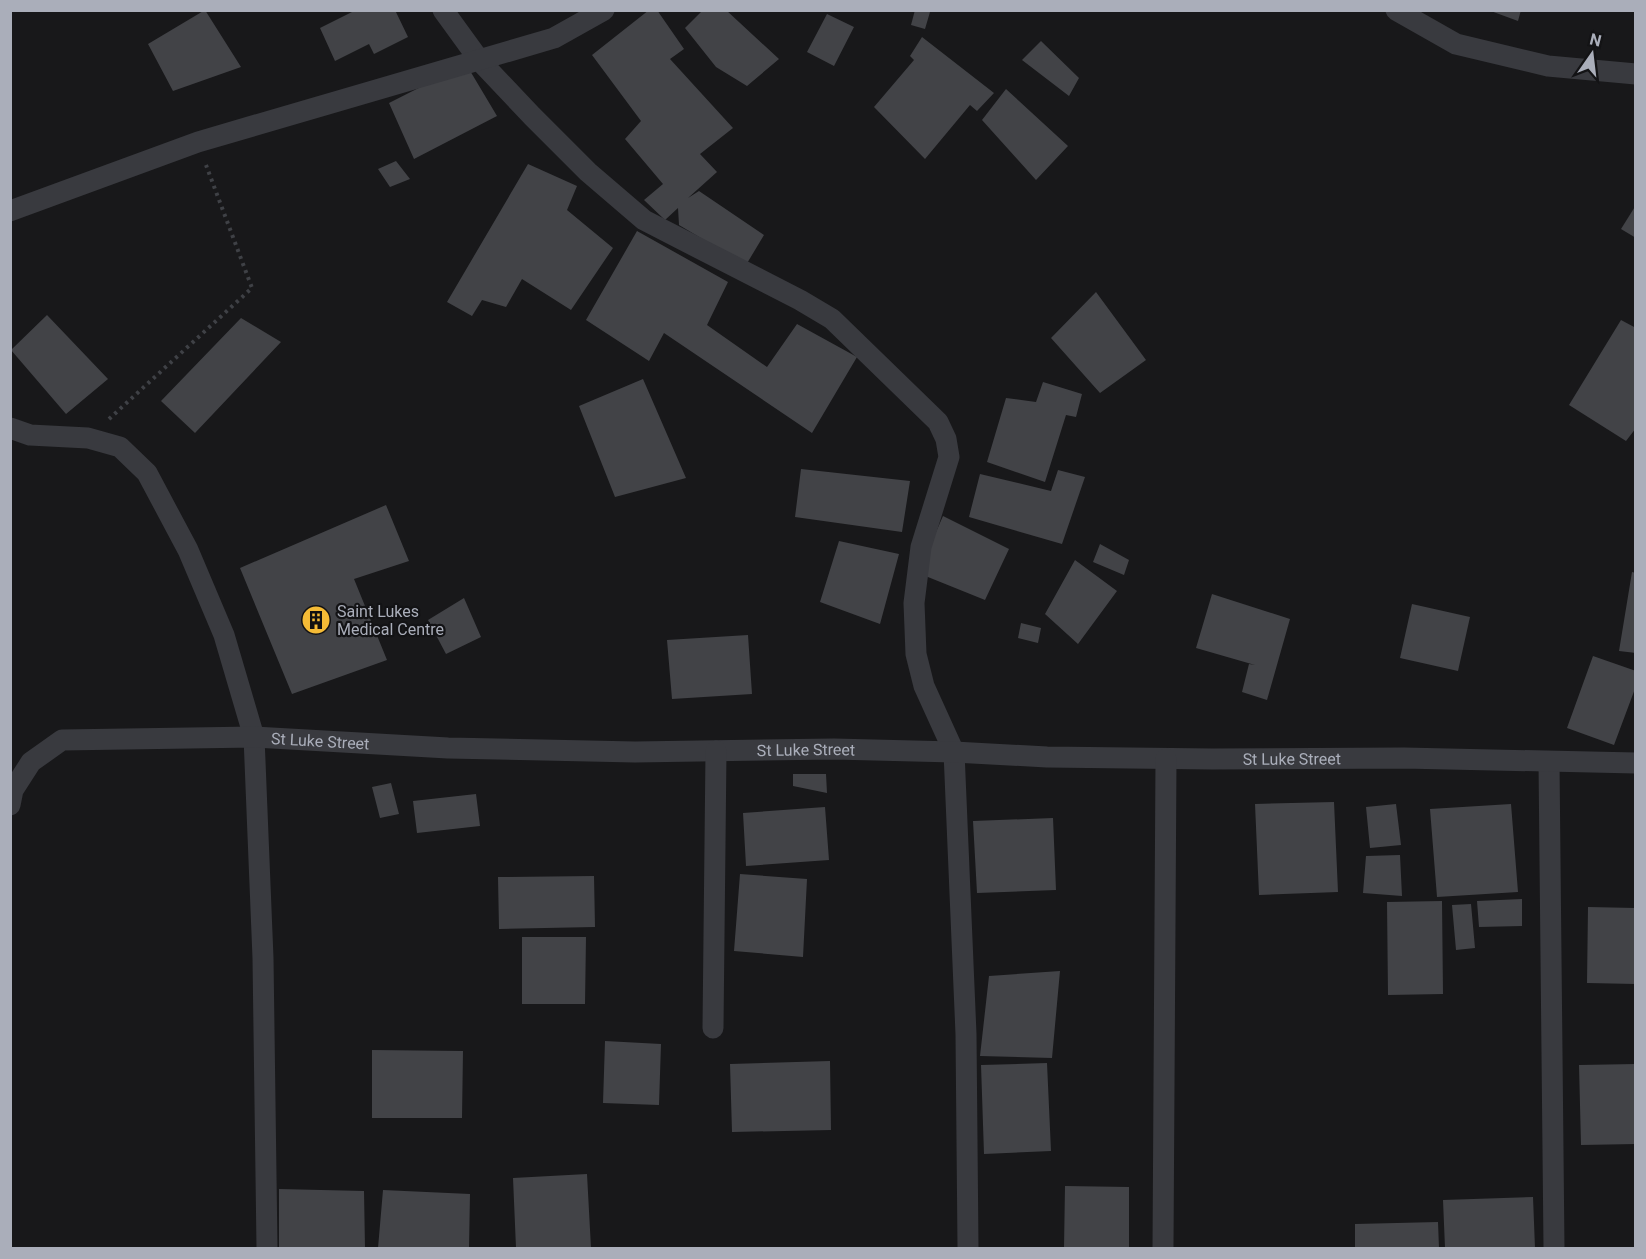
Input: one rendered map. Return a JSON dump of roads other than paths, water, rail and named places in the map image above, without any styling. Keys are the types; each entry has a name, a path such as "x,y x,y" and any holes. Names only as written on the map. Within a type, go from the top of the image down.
{"street":[{"path":"443,10 480,61 588,172 644,220 800,300 832,320 938,423 946,439 949,458 921,547 914,603 916,654 924,686 954,752 966,1034 968,1248"},
{"path":"10,212 198,142 554,38 604,10"},
{"path":"1396,10 1456,44 1548,66 1635,74"},
{"path":"10,428 30,435 88,438 120,447 147,472 188,550 224,635 254,737 264,958 267,1248"},
{"name":"St Luke Street","path":"10,805 13,790 31,762 62,740 254,737 448,748 634,752 834,748 1047,757 1404,758 1635,763"},
{"path":"713,1028 716,751"},
{"path":"1163,1248 1166,759"},
{"path":"1549,762 1554,1248"}],"place":[{"name":"Saint Lukes Medical Centre","path":"316,620"}]}
